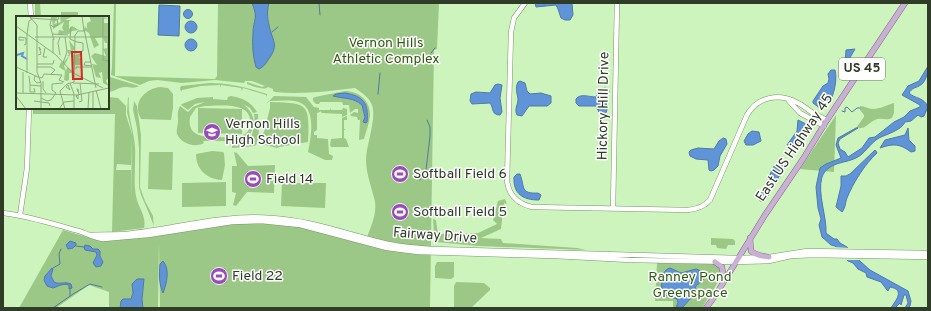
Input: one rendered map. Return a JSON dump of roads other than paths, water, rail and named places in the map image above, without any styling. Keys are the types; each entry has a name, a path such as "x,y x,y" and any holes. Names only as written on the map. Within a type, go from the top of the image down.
{"main road":[{"path":"30,3 31,16"},
{"path":"525,3 514,18 511,32 507,182 508,188 513,197 520,203 528,206 688,210 700,208 708,202 714,193 749,110 760,101 776,97 788,100 798,103 814,114 827,120"},
{"name":"Hickory Hill Drive","path":"613,208 617,3"},
{"name":"East US Highway 45","path":"706,308 724,283 750,238 905,3"},
{"path":"788,100 800,113 824,126"},
{"path":"20,215 27,168 29,109"},
{"name":"Fairway Drive","path":"3,213 20,215 96,238 108,239 148,235 232,222 261,221 300,225 387,248 418,252 715,262 736,260"},
{"name":"Fairway Drive","path":"88,235 108,236 127,234 229,218 270,218 301,222 384,244 410,248 736,260"},
{"path":"750,238 751,251 760,256 769,257"},
{"path":"736,260 769,257 803,251 839,253 928,253"},
{"path":"736,260 769,261 791,256 839,253"},
{"path":"855,253 928,257"},
{"path":"715,262 723,268 724,283"}],"water":[{"path":"252,3 269,3 268,19 274,42 274,50 272,55 259,69 256,67 253,51 255,13"},
{"path":"535,3 572,3 573,15 570,20 565,20 561,18 556,5 536,7"},
{"path":"159,5 180,6 179,36 158,35"},
{"path":"188,9 193,14 188,19 183,14"},
{"path":"189,21 193,21 197,27 193,33 189,33 185,29 185,25"},
{"path":"189,39 193,39 197,45 193,51 189,51 185,47 185,43"},
{"path":"855,49 847,63 845,64 846,50"},
{"path":"928,66 927,75 923,83 912,89 909,93 924,101 928,107 924,116 921,117 918,115 911,121 905,122 898,130 879,138 856,158 832,166 825,172 821,183 821,198 826,233 847,247 870,270 908,291 911,301 908,308 905,308 908,303 906,295 904,295 901,305 900,303 895,308 891,308 898,296 895,288 890,287 888,291 881,282 867,277 866,273 848,261 835,246 831,245 822,237 819,225 821,219 818,208 816,187 820,168 841,158 836,145 838,138 858,128 840,139 838,143 840,149 845,152 848,157 862,148 869,138 875,137 894,122 904,117 910,111 920,107 920,105 902,95 908,86 919,81"},
{"path":"831,70 835,70 836,74 834,92 829,103 821,109 813,103 813,101 823,86 828,83 828,74"},
{"path":"520,81 525,83 527,91 530,94 541,93 551,96 551,103 547,106 529,106 522,116 517,115 516,109 518,99 516,90 518,82"},
{"path":"495,85 502,85 500,98 502,112 500,115 494,113 490,103 472,104 470,101 471,94 476,92 490,93"},
{"path":"605,88 609,90 606,101 607,111 605,114 599,112 596,106 579,106 576,103 576,99 578,97 596,97 600,90"},
{"path":"345,93 356,96 364,102 367,110 366,123 363,122 365,117 362,105 359,102 352,99 333,96 336,94"},
{"path":"798,120 806,124 809,129 802,140 794,148 787,145 797,131"},
{"path":"908,128 909,140 915,146 915,151 911,152 897,145 889,145 880,148 885,140 905,135"},
{"path":"752,131 759,132 761,141 753,145 746,145 744,141 748,134"},
{"path":"723,138 726,139 727,144 720,156 718,166 714,170 709,170 708,160 696,159 690,156 689,152 691,150 698,148 714,149"},
{"path":"875,150 877,153 856,180 842,212 836,207 841,186 841,176 850,174"},
{"path":"783,160 787,161 787,165 766,199 764,201 760,201 759,195 766,186 772,170 776,164"},
{"path":"517,174 520,174 524,189 526,191 541,195 539,200 528,199 517,192 514,177"},
{"path":"70,241 76,243 76,245 73,248 68,249 66,245"},
{"path":"85,245 100,251 100,256 103,262 101,266 96,267 93,263 97,255 96,252 85,250"},
{"path":"163,261 167,268 167,281 163,293 159,275 160,264"},
{"path":"52,268 51,276 54,282 69,283 71,284 72,288 69,289 69,285 67,284 53,288 47,286 44,280 45,276"},
{"path":"670,268 681,273 696,269 704,272 704,279 696,286 692,297 682,308 676,308 678,302 677,299 667,296 662,291 663,274"},
{"path":"137,279 144,279 142,299 143,308 120,308 121,301 123,299 131,299 133,293 132,284"}],"waterway":[{"path":"319,3 320,15"},
{"path":"272,32 278,27"},
{"path":"431,53 435,48"},
{"path":"378,94 380,73"},
{"path":"842,111 845,112 845,108 847,107 852,112 857,108 860,108"},
{"path":"420,180 422,173 426,170 430,136 430,127 427,120"},
{"path":"76,246 84,247"},
{"path":"53,268 60,264 59,254 61,249"},
{"path":"53,308 90,284 102,287"},
{"path":"70,289 70,296"}],"place":[{"name":"Vernon Hills High School","path":"212,132"},
{"name":"Softball Field 6","path":"400,174"},
{"name":"Field 14","path":"253,179"},
{"name":"Softball Field 5","path":"400,212"},
{"name":"Field 22","path":"219,276"}],"park label":[{"name":"Vernon Hills Athletic Complex","path":"386,52"},
{"name":"Ranney Pond Greenspace","path":"690,286"}]}
